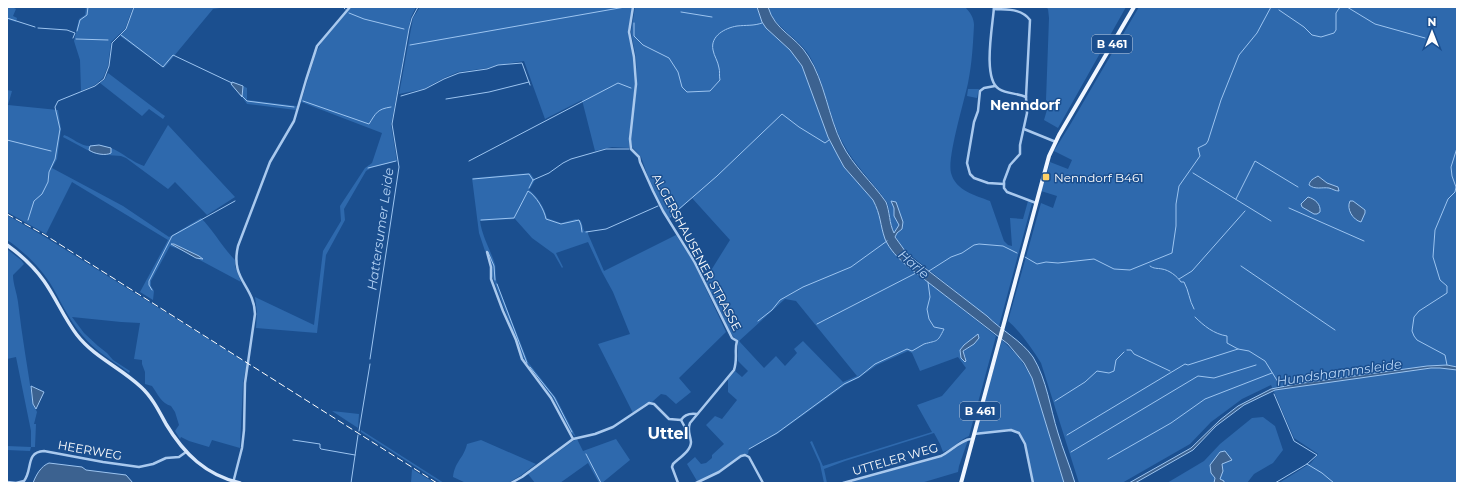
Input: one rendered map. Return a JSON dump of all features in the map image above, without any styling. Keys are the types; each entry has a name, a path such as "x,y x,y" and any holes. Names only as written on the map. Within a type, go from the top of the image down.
{"main road":[{"name":"B 461","path":"961,483 1047,162 1056,142 1090,81 1134,7"},
{"path":"7,245 38,273 75,333 85,345 134,380 145,391 174,437 186,452 207,470 233,482 240,483"}],"street":[{"path":"233,482 242,448 245,383 255,314 255,306 252,297 239,274 235,256 270,162 294,121 317,46 350,7"},
{"name":"ALGERSHAUSENER STRASSE","path":"633,7 629,32 634,57 636,84 630,148 639,157 662,211 694,261 732,338 737,341 736,363 734,370 690,423 688,431 690,446 672,467 678,483"},
{"path":"1026,97 1003,91 996,86 991,76 990,67 994,8 1019,11 1026,15 1030,20 1026,97 1027,108 1024,129 1020,145 1020,154 1010,165 1004,184 1007,192 1036,203"},
{"path":"996,86 980,90 978,111 974,122 967,163 970,174 974,178 988,183 1004,184"},
{"path":"1024,129 1056,142"},
{"path":"487,252 491,267 491,279 516,340 522,359 551,398 573,439"},
{"path":"511,483 522,477 573,439 613,427 651,402 669,419 681,420 690,413 697,414"},
{"path":"681,420 688,431"},
{"path":"973,436 1011,430 1019,433 1025,444 1033,483"},
{"name":"UTTELER WEG","path":"843,483 941,456 973,436"},
{"name":"HEERWEG","path":"7,482 16,483 24,481 33,456 39,451 44,450 104,462 139,467 153,464 166,458 179,457 186,452"},
{"path":"696,483 719,472 741,456 745,455 748,456 763,483"}],"shaded area":[{"path":"7,7 16,9 13,16 17,18 16,22 7,19"},
{"path":"86,7 133,7 125,29 111,42 108,66 103,78 95,85 81,91 80,60 74,41 79,19 85,15"},
{"path":"134,7 227,7 213,9 164,68 120,36 126,29"},
{"path":"351,7 416,7 411,17 391,125 397,161 371,168 366,171 344,209 345,220 326,255 317,333 256,328 257,312 255,297 314,325 323,251 341,221 340,206 365,168 372,163 382,133 301,102 316,53 322,41"},
{"path":"420,7 632,7 628,32 633,57 635,84 629,148 612,147 595,151 582,100 545,119 524,61 458,72 424,89 399,94 413,18"},
{"path":"635,7 757,7 762,22 766,28 790,50 802,66 828,137 844,167 873,200 880,214 882,226 899,259 996,336 969,436 943,452 934,433 845,461 824,469 827,483 824,483 820,464 810,442 812,441 823,466 932,432 917,405 942,396 966,368 958,357 920,371 912,353 908,351 877,365 845,385 777,434 749,449 748,454 742,454 719,472 697,481 687,464 695,457 701,464 706,463 724,444 706,425 715,416 722,419 737,400 728,392 728,379 735,371 742,377 748,371 738,361 738,341 724,322 705,280 730,240 692,198 668,220 653,191 641,157 632,147 633,113 637,86 636,58 631,32","holes":["785,299 796,301 857,376 843,382 803,341 794,349 797,353 785,366 776,356 764,368 739,341","978,335 974,344 963,351 966,358 960,356 961,348"]},
{"path":"768,7 965,7 970,13 974,25 971,61 968,83 951,155 951,173 957,184 967,192 990,201 1004,241 1008,245 1012,246 1010,218 1023,219 1028,201 1032,203 999,326 909,254 900,244 892,228 887,202 858,166 843,143 819,76 809,55 799,43 781,27 771,15"},
{"path":"1046,7 1126,7 1058,128 1044,120 1049,103 1046,100 1049,18 1048,9"},
{"path":"1139,7 1457,7 1457,483 1279,483 1311,463 1318,454 1294,438 1271,385 1242,399 1211,422 1190,444 1122,483 1079,483 1041,363 1022,335 1008,321 1041,203 1053,208 1057,196 1041,191 1050,162 1068,169 1072,160 1054,151"},
{"path":"108,73 165,116 163,119 149,109 142,116 100,83 105,79"},
{"path":"243,86 247,88 247,100 297,106 296,110 247,104 242,97"},
{"path":"968,89 979,89 977,98 967,96"},
{"path":"7,90 12,91 8,105 58,110 61,129 57,159 52,168 123,206 169,237 201,218 235,260 235,266 241,282 196,258 202,258 199,256 171,244 181,250 170,246 151,281 151,286 154,291 153,300 140,292 168,240 72,182 46,234 7,212"},
{"path":"168,125 235,197 207,215 175,182 168,189 126,158 107,155 110,154 111,148 144,166"},
{"path":"64,135 83,145 90,146 89,149 91,152 63,137"},
{"path":"530,173 535,180 529,190 540,202 547,218 561,223 576,219 581,221 584,231 588,231 604,271 676,235 693,261 726,332 679,378 691,392 676,404 666,395 661,394 652,402 645,404 633,413 598,344 630,334 613,292 588,242 556,253 563,267 562,268 554,254 532,238 515,219 480,221 484,237 495,264 497,283 528,362 556,398 576,437 571,433 553,398 523,358 492,276 492,266 479,233 472,178"},
{"path":"7,215 45,237 247,363 243,383 240,448 212,440 209,447 181,437 180,439 175,431 179,425 175,412 171,406 162,401 152,386 145,384 145,372 142,360 134,359 140,323 72,317 84,333 113,360 130,371 129,373 98,351 87,341 66,312 44,274 27,255 7,240"},
{"path":"7,249 24,264 13,275 13,278 33,404 37,412 34,424 36,424 35,447 31,447 31,431 16,357 7,359"},
{"path":"1002,340 1019,357 1032,378 1064,483 1034,483 1026,445 1020,432 1011,429 975,434"},
{"path":"332,411 359,414 358,428"},
{"path":"1263,417 1275,426 1283,450 1273,463 1254,474 1247,483 1167,483 1204,461 1220,444 1252,418"},
{"path":"361,430 444,483 441,483 361,432"},
{"path":"577,439 583,451 616,439 630,460 602,483 599,483 588,463 560,483 535,483 528,474"},
{"path":"481,440 536,464 508,483 466,483 453,477 467,444"},
{"path":"968,440 958,472 921,483 848,483 942,457"},
{"path":"7,446 31,447 30,451 7,450"},
{"path":"412,469 435,483 411,483"}],"water":[{"name":"Harle","path":"757,7 768,7 776,22 798,43 808,56 819,77 833,122 842,144 857,167 886,202 894,233 899,225 894,216 894,208 891,201 896,202 903,222 902,229 895,237 908,255 987,316 1017,341 1033,357 1042,375 1058,433 1075,483 1064,483 1032,378 1024,363 1008,344 897,257 885,239 878,210 873,200 844,167 828,137 802,66 790,50 766,28 762,22"},
{"path":"232,82 243,86 242,97 231,84"},
{"path":"99,145 111,148 111,153 100,154 89,150 90,146"},
{"path":"1318,176 1327,183 1338,187 1339,191 1309,185 1313,179"},
{"path":"1308,197 1313,199 1318,204 1320,212 1317,214 1314,214 1302,207 1301,204"},
{"path":"1350,201 1353,201 1365,210 1361,222 1355,219 1351,214 1349,207"},
{"path":"171,244 174,244 203,259 196,258"},
{"path":"978,334 979,338 974,344 963,351 965,362 961,358 960,350"},
{"path":"1447,365 1457,367 1457,370 1431,368 1275,390 1244,405 1216,426 1193,450 1135,483 1129,483 1191,448 1220,420 1238,406 1271,389 1296,384 1427,366"},
{"path":"31,386 44,392 36,409 33,404"},
{"path":"1225,451 1232,460 1222,464 1223,471 1220,479 1224,481 1224,483 1214,483 1215,478 1211,473 1210,465 1220,452"},
{"path":"49,463 82,467 86,470 126,475 133,483 33,483 39,471"}],"waterway":[{"path":"77,31 80,20 87,15 88,7"},
{"path":"28,220 34,201 42,194 48,182 49,172 55,159 60,129 55,107 58,101 95,86 104,79 109,66 112,43 126,29 134,7"},
{"path":"215,7 220,7"},
{"name":"Hattersumer Leide","path":"370,359 399,167 392,124 409,29 412,18 418,7"},
{"path":"410,45 625,7"},
{"path":"1025,257 1037,264 1046,262 1058,263 1094,259 1114,269 1130,270 1172,253 1179,186 1200,156 1198,148 1206,144 1208,141 1221,100 1239,55 1257,33 1271,7"},
{"path":"1279,10 1304,27 1312,35 1321,37 1334,33 1336,30 1336,13 1340,7"},
{"path":"1347,7 1375,24 1425,38"},
{"path":"681,12 712,17"},
{"path":"349,13 364,19 404,29"},
{"path":"7,18 35,27"},
{"path":"634,23 634,36 643,45 669,58 678,72 682,87 687,92 710,91 720,80 718,63 713,45 719,34 732,27 762,23"},
{"path":"38,28 67,30 75,33 73,38"},
{"path":"121,35 163,67 173,55 232,83"},
{"path":"76,39 108,40"},
{"path":"401,96 425,89 459,73 487,69 498,65 522,63 530,85"},
{"path":"446,99 489,92 529,82"},
{"path":"469,161 618,83 631,88"},
{"path":"241,95 247,101 294,107"},
{"path":"303,101 369,124 377,112 391,107"},
{"path":"671,216 717,176 782,114 799,127 825,143 829,140"},
{"path":"7,140 51,151"},
{"path":"1447,365 1445,355 1417,340 1412,331 1414,317 1419,311 1447,293 1447,286 1440,280 1433,257 1435,230 1448,199 1455,192 1456,187 1452,176 1451,167 1457,148"},
{"path":"529,188 533,180 549,173 571,159 606,149 629,149"},
{"path":"368,168 396,161"},
{"path":"1236,199 1255,161 1298,187"},
{"path":"1193,173 1271,221"},
{"path":"473,179 529,174 533,180"},
{"path":"481,220 514,218 528,191 539,203 546,219 561,224 579,220 582,232"},
{"path":"152,290 149,285 149,281 172,236 235,201"},
{"path":"586,232 606,229 658,206"},
{"path":"1289,208 1364,241"},
{"path":"1179,279 1192,271 1245,211"},
{"path":"758,321 772,310 780,300 803,287 851,267 887,241"},
{"name":"Harle","path":"929,271 974,245 1003,246 1017,253"},
{"path":"488,252 494,266 495,280"},
{"path":"1150,266 1167,271 1181,282 1184,282 1194,309"},
{"path":"1241,266 1335,330"},
{"name":"Harle","path":"817,324 916,273"},
{"name":"Harle","path":"749,449 777,433 844,384 859,377 875,364 907,349 912,351 924,344 938,339 944,329 934,327 929,319 927,309 930,297 928,282"},
{"path":"497,284 527,363"},
{"name":"Hundshammsleide","path":"1195,317 1210,329 1227,336 1227,343 1238,349 1249,351 1265,361 1278,382"},
{"path":"1067,435 1185,364 1188,365 1238,349"},
{"path":"1127,350 1131,350 1134,354 1170,371"},
{"path":"1055,401 1085,382 1097,371 1109,373 1114,371 1116,360 1124,352"},
{"name":"Hattersumer Leide","path":"359,431 370,364"},
{"path":"1071,452 1198,376 1214,378 1256,365"},
{"path":"530,367 554,397 572,432"},
{"name":"Hundshammsleide","path":"1108,459 1171,423 1205,399 1272,373"},
{"name":"Hundshammsleide","path":"1274,394 1294,441 1317,455 1307,464 1275,483"},
{"name":"Hattersumer Leide","path":"351,483 358,435"},
{"path":"293,440 320,444 321,449 355,455"},
{"path":"586,454 601,483"},
{"path":"1307,464 1322,473 1334,483"}],"railway":[{"path":"7,214 45,235 437,483"}],"place":[{"name":"Nenndorf B461","path":"1046,177"}],"district":[{"name":"Nenndorf","path":"1025,105"},
{"name":"Uttel","path":"668,433"}]}
